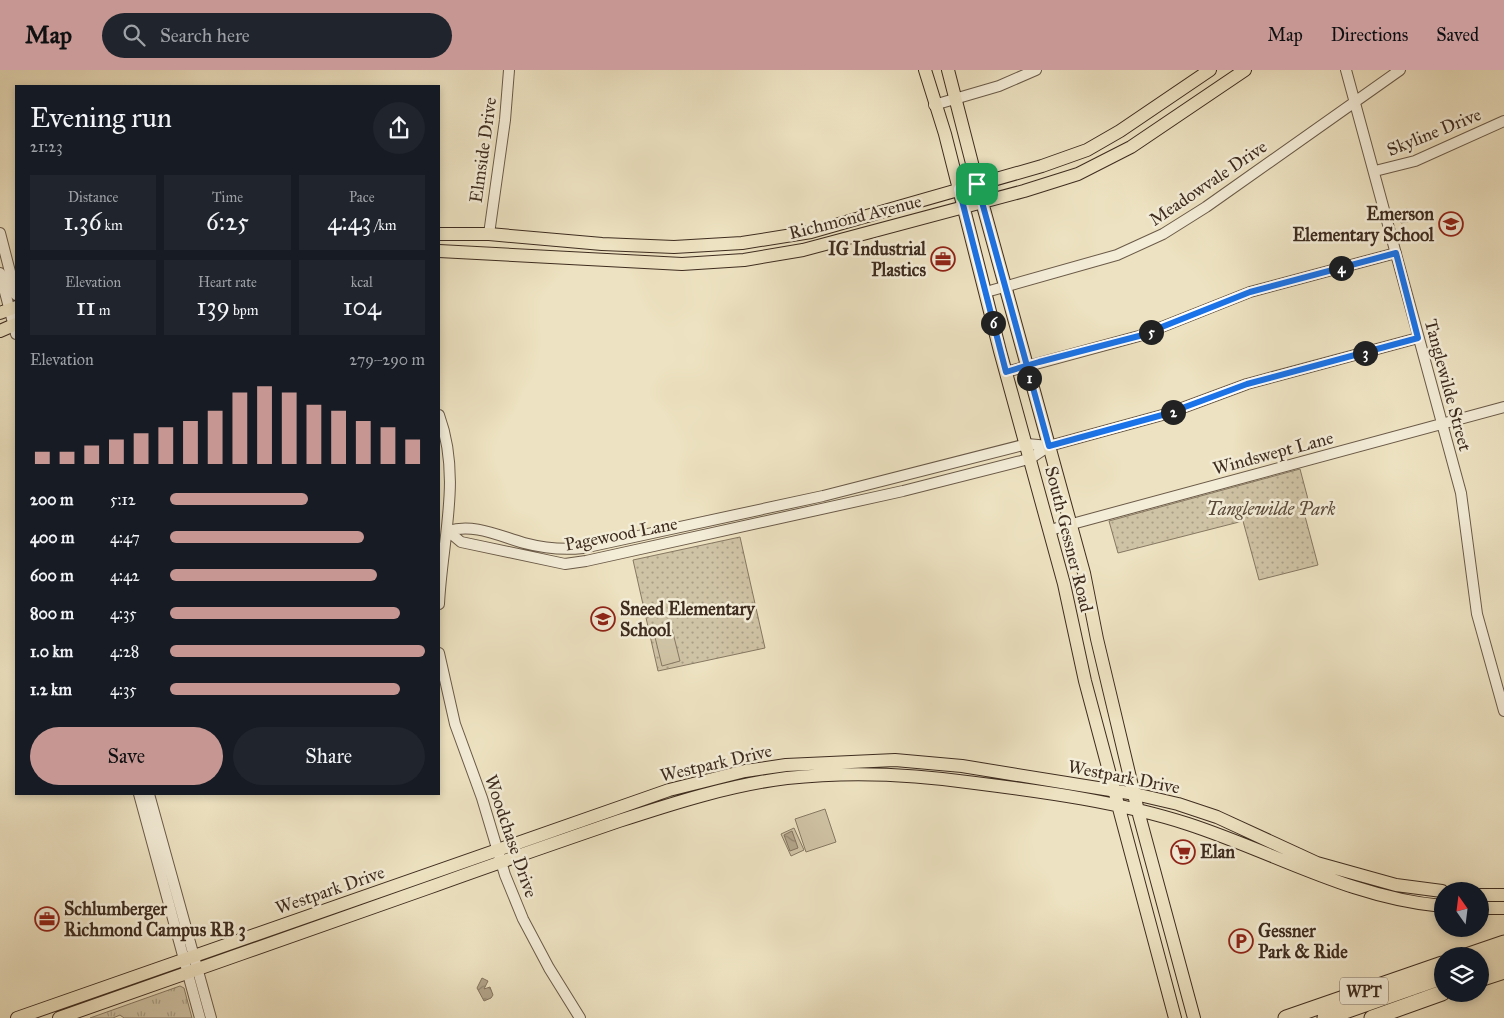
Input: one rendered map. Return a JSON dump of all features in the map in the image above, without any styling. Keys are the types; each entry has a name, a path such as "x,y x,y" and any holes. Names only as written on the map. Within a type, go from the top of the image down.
{"highway":[{"path":"1489,948 1504,943"},
{"path":"1489,961 1504,956"},
{"name":"WPT","path":"1286,1018 1434,967"},
{"path":"1489,976 1504,971"},
{"name":"WPT","path":"1325,1018 1434,980"},
{"path":"1372,1018 1434,996"}],"main road":[{"name":"South Gessner Road","path":"924,70 964,207 1006,372 1031,458 1118,807 1176,1018"},
{"name":"South Gessner Road","path":"948,70 1026,366 1084,573 1097,639 1138,811 1194,1018"},
{"name":"Richmond Avenue","path":"440,234 489,234 602,244 666,247 711,246 811,232 1042,166 1087,150 1142,117 1210,70"},
{"name":"Richmond Avenue","path":"440,251 486,252 646,264 718,263 771,256 848,239 1078,174 1117,155 1153,133 1246,70"},
{"path":"1142,117 1153,133"},
{"path":"848,239 850,222"},
{"path":"440,243 482,242 486,241 489,234"},
{"path":"602,244 603,260"},
{"path":"0,331 15,328"},
{"path":"1078,643 1097,639"},
{"path":"895,760 895,774"},
{"name":"Westpark Drive","path":"59,1018 192,971 400,891 696,782 786,765 895,760 962,766 1135,794 1217,817 1355,888 1434,905"},
{"path":"999,786 1001,773"},
{"name":"Westpark Drive","path":"499,856 731,788 790,778 895,774 999,786 1138,811 1206,831 1327,873 1434,890"},
{"name":"Westpark Drive","path":"16,1018 188,958 400,891"},
{"path":"1489,894 1504,895"},
{"path":"1428,905 1434,896"},
{"path":"1489,908 1504,908"},
{"path":"1153,936 1172,931"},
{"path":"74,998 79,1011"}],"street":[{"name":"Elmside Drive","path":"489,234 505,120 509,70"},
{"path":"934,106 999,86 1036,70"},
{"name":"Tanglewilde Street","path":"1346,70 1461,493 1477,614 1504,712"},
{"name":"Meadowvale Drive","path":"986,292 1116,255 1163,234 1198,212 1400,70"},
{"name":"Skyline Drive","path":"1375,171 1415,161 1504,121"},
{"path":"0,233 15,290"},
{"path":"1006,372 1139,336 1250,292 1396,253"},
{"path":"0,273 15,328"},
{"name":"Pagewood Lane","path":"448,531 461,542 564,564 864,500 1031,458 1049,446 1166,414 1247,384 1418,338"},
{"name":"Windswept Lane","path":"1050,530 1504,407"},
{"path":"440,419 448,451 451,478 448,531 440,573"},
{"name":"Pagewood Lane","path":"448,531 464,527 534,545 568,550 583,548 823,496 1027,444 1049,446"},
{"name":"Woodchase Drive","path":"440,657 455,724 482,798 499,856 523,919 549,968 580,1018"},
{"path":"138,795 192,971 210,1018"},
{"path":"149,795 188,958"},
{"path":"192,971 200,1018"}],"green space":[{"path":"1407,209 1412,212 1411,221 1401,223 1398,212"},
{"name":"Tanglewilde Park","path":"1300,469 1309,503 1302,505 1318,565 1259,580 1243,521 1118,553 1109,521"},
{"path":"740,537 765,648 658,671 633,560"},
{"path":"672,629 680,661 662,666 654,633"},
{"path":"825,809 836,842 806,852 795,819"},
{"path":"794,828 804,850 791,856 781,834"},
{"path":"180,986 184,988 192,1018 124,1018 120,1015 113,1018 90,1018"}],"water":[{"path":"792,831 798,848 790,851 784,835"},
{"path":"482,978 488,981 484,989 490,987 493,995 484,1001 477,988"}],"place":[{"name":"Emerson Elementary School","path":"1451,224"},
{"name":"IG Industrial Plastics","path":"943,259"},
{"name":"Sneed Elementary School","path":"603,619"},
{"name":"Elan","path":"1183,852"},
{"name":"Schlumberger Richmond Campus RB 3","path":"47,919"},
{"name":"Gessner Park & Ride","path":"1241,941"}],"route":[{"path":"977,184 959,189 1006,372 1026,366 1039,362 1139,336 1250,292 1396,253 1418,338 1247,384 1166,414 1049,446 1026,366 977,184"}]}
